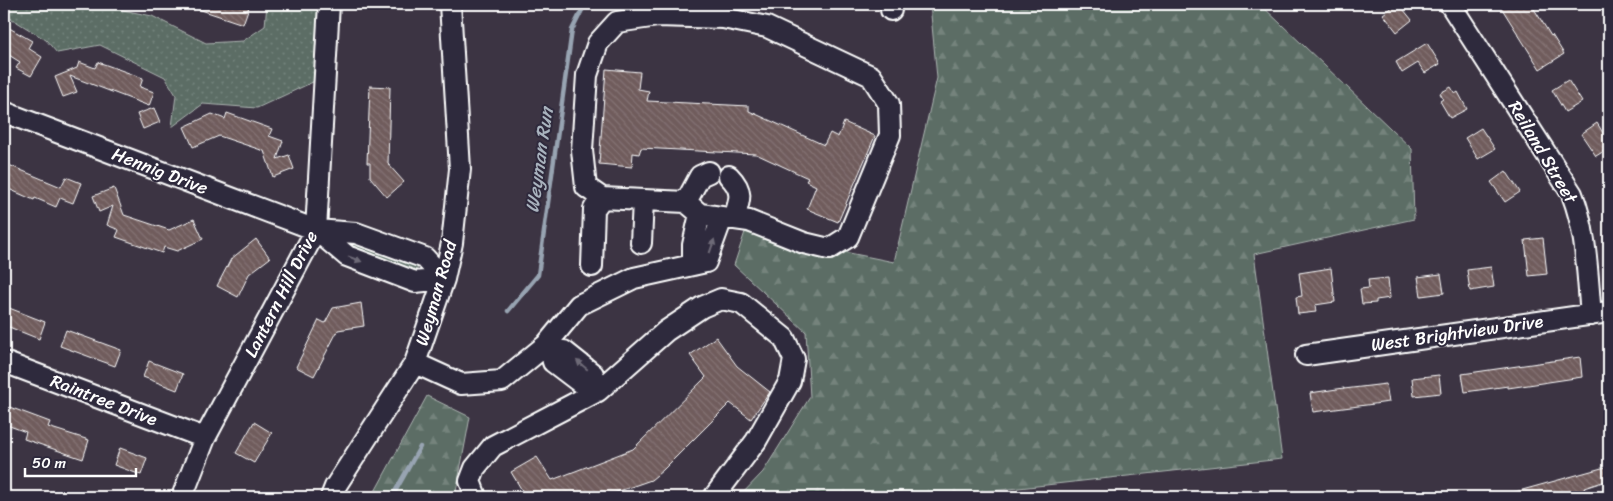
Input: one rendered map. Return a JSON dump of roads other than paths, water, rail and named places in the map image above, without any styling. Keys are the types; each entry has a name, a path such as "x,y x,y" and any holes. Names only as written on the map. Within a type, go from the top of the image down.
{"street":[{"name":"Lantern Hill Drive","path":"182,497 205,438 316,230 329,4"},
{"name":"Weyman Road","path":"331,497 335,487 415,363 444,279 452,243 460,169 450,4"},
{"name":"Reiland Street","path":"1450,4 1572,194 1583,230 1600,314"},
{"path":"658,16 724,18 767,27 871,76 889,104 890,135 848,237 829,249 804,243 748,221 728,218 693,208 643,200 602,198 586,187 582,150 587,75 598,43 617,22 658,16"},
{"name":"Hennig Drive","path":"4,112 316,230 347,256 415,282 444,279"},
{"path":"694,265 693,208 700,176 709,172"},
{"path":"415,363 461,384 502,381 548,348 579,305 634,278 706,262 728,218 739,203 740,191 729,176"},
{"path":"592,266 594,209 602,198"},
{"path":"642,243 643,200"},
{"path":"476,497 470,481 475,468 493,446 596,388 666,331 702,307 721,299 741,303 784,338 794,359 790,381 756,441 714,497"},
{"name":"West Brightview Drive","path":"1306,354 1600,314"},
{"path":"548,348 553,362 582,384 596,388"},
{"name":"Raintree Drive","path":"4,362 205,438"}],"waterway":[{"name":"Weyman Run","path":"508,311 538,275 572,30 585,4"},
{"name":"Weyman Run","path":"392,497 420,447"}]}
